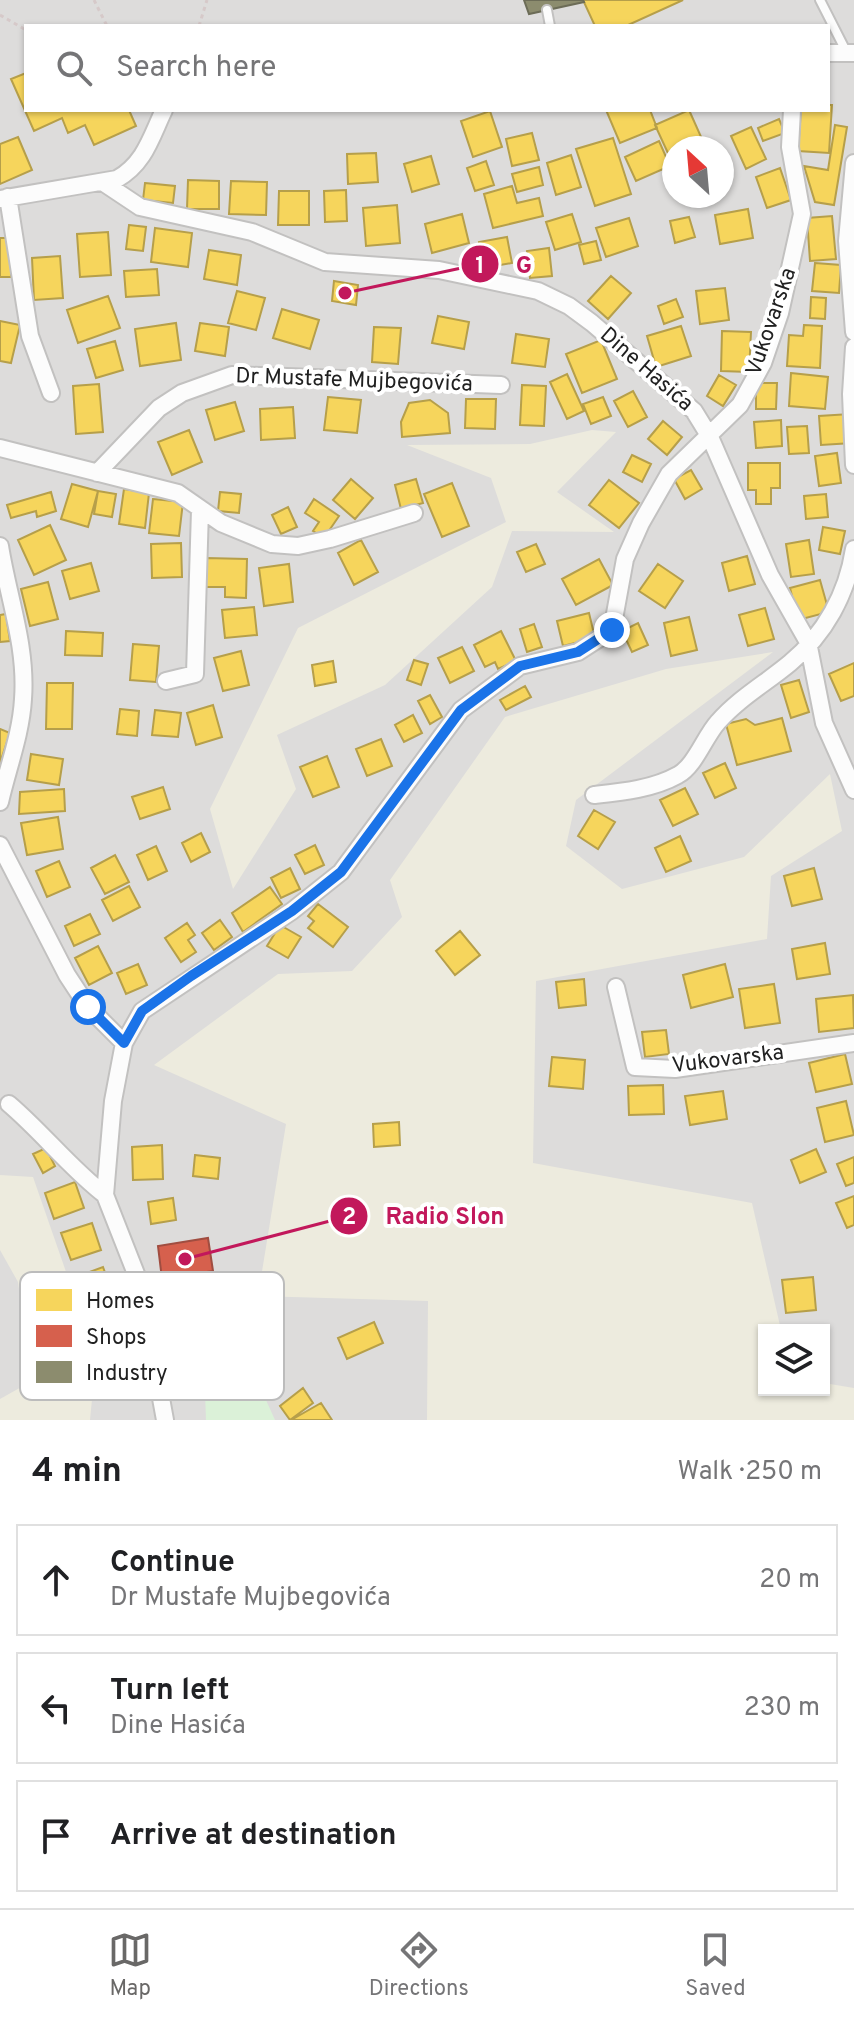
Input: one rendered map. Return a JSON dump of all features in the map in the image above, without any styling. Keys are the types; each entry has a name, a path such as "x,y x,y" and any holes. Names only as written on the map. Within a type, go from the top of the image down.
{"street":[{"path":"51,393 30,336 4,198 104,183 132,170 146,153 163,112"},
{"name":"Vukovarska","path":"710,437 740,405 763,363 799,239 802,214 790,147 792,112"},
{"path":"854,163 847,241 854,332"},
{"name":"Dine Hasića","path":"104,183 140,207 252,232 325,262 439,270 538,291 592,323 674,391 694,411 710,437"},
{"path":"854,347 851,394 854,465"},
{"name":"Dr Mustafe Mujbegovića","path":"97,473 159,408 182,393 232,375 501,385"},
{"path":"135,1272 105,1195 113,1101 124,1043 142,1011 292,911 341,872 461,710 520,666 578,652 612,630 625,559 641,523 669,474 710,437 770,575 808,642 824,723 854,790"},
{"path":"0,448 178,493 200,510 245,536 298,546 414,513"},
{"path":"166,681 195,674 200,510"},
{"path":"0,546 2,578 20,638 24,696 19,731 0,802"},
{"path":"594,795 635,790 680,774 718,722 764,680 791,663 808,642 825,629 850,575 854,549"},
{"path":"0,845 67,975 88,1007 124,1043"},
{"name":"Vukovarska","path":"616,987 635,1067 675,1069 854,1043"},
{"path":"9,1104 37,1127 78,1174 105,1195"},
{"path":"161,1400 165,1420"}],"lane":[{"path":"820,0 850,53"},
{"path":"547,10 550,24"}],"path":[{"path":"94,0 106,24"},
{"path":"200,24 207,0"},
{"path":"0,15 24,29"}],"shaded area":[{"path":"0,0 854,0 854,1420 0,1420"},
{"path":"592,430 616,432 557,492 614,532 512,531 492,587 385,685 277,735 296,789 233,889 210,809 298,628 506,522 491,478 407,445 530,444"},
{"path":"773,652 576,800 566,846 622,889 744,857 830,774 842,831 771,876 767,939 536,981 533,1163 752,1203 780,1324 758,1324 758,1396 830,1396 830,1384 854,1388 854,1420 427,1420 428,1301 284,1297 284,1272 262,1272 286,1124 154,1065 278,974 352,971 402,917 390,880 505,717 666,669"},
{"path":"0,1175 33,1177 66,1272 20,1272 20,1296 18,1282 0,1250"},
{"path":"20,1388 20,1400 92,1400 90,1420 0,1420 0,1399"}],"green space":[{"path":"205,1400 266,1400 275,1420 206,1420"}],"building: Homes":[{"path":"583,0 683,0 630,24 594,24"},
{"path":"24,74 24,108 11,79"},
{"path":"832,105 829,153 798,151 801,112 830,112"},
{"path":"26,112 130,112 136,126 94,145 85,125 68,133 62,118 34,131"},
{"path":"490,112 502,147 473,157 461,121"},
{"path":"607,112 651,112 657,128 620,143"},
{"path":"690,112 701,136 662,136 662,140 655,125"},
{"path":"779,119 785,133 763,141 758,128"},
{"path":"835,125 847,127 834,205 815,202 804,166 828,170"},
{"path":"751,127 766,159 746,169 734,136 731,136"},
{"path":"532,133 539,160 512,166 506,139"},
{"path":"18,137 32,170 0,184 0,144"},
{"path":"613,138 631,194 595,206 576,149"},
{"path":"659,141 662,170 636,181 625,157"},
{"path":"376,153 378,182 348,184 347,154"},
{"path":"571,155 581,187 556,195 547,163"},
{"path":"431,156 439,184 412,192 404,164"},
{"path":"486,161 494,185 475,191 467,168"},
{"path":"539,167 543,185 517,192 512,174"},
{"path":"780,168 791,200 767,208 756,177"},
{"path":"188,180 219,181 219,209 187,209"},
{"path":"231,181 267,182 266,215 229,214"},
{"path":"145,183 175,186 173,203 143,200"},
{"path":"512,186 517,203 539,198 543,216 493,228 484,194"},
{"path":"346,190 347,221 325,222 324,191"},
{"path":"279,191 309,191 309,225 278,225"},
{"path":"397,205 400,243 366,246 363,208"},
{"path":"748,209 753,238 720,244 715,215"},
{"path":"462,214 469,243 432,253 425,224"},
{"path":"572,214 581,242 555,250 546,222"},
{"path":"832,216 836,259 810,261 807,218"},
{"path":"689,217 695,237 675,243 670,221"},
{"path":"629,218 638,246 606,257 596,228"},
{"path":"129,225 146,227 143,251 126,249"},
{"path":"155,228 192,233 188,267 151,262"},
{"path":"108,232 111,275 80,277 77,234"},
{"path":"507,237 512,263 483,268 479,242"},
{"path":"0,238 11,238 11,277 0,277"},
{"path":"596,241 601,260 584,264 579,245"},
{"path":"549,248 552,276 530,278 527,251"},
{"path":"209,250 241,255 237,285 204,279"},
{"path":"60,256 63,298 34,300 32,258"},
{"path":"815,263 841,265 839,293 812,291"},
{"path":"157,269 159,295 126,297 124,271"},
{"path":"611,276 631,293 608,319 588,301"},
{"path":"334,281 358,285 356,305 332,301"},
{"path":"725,288 729,320 700,324 696,291"},
{"path":"237,291 265,298 256,330 228,323"},
{"path":"108,296 120,328 78,343 67,310"},
{"path":"811,297 826,298 825,319 810,318"},
{"path":"676,299 683,317 664,324 658,306"},
{"path":"282,309 319,320 310,349 273,338"},
{"path":"438,316 469,322 464,349 432,343"},
{"path":"0,321 20,325 11,363 0,361"},
{"path":"176,323 181,360 140,366 135,329"},
{"path":"200,323 229,327 225,356 195,351"},
{"path":"804,325 822,326 820,368 787,366 789,335 803,336"},
{"path":"681,326 691,356 656,367 647,336"},
{"path":"374,327 401,328 398,364 372,362"},
{"path":"722,331 751,332 749,372 721,371"},
{"path":"516,334 549,339 545,367 512,363"},
{"path":"601,340 617,379 582,393 566,354"},
{"path":"115,341 123,370 96,378 87,349"},
{"path":"791,373 828,377 825,409 789,406"},
{"path":"567,374 584,411 567,419 550,382"},
{"path":"719,375 736,385 723,406 707,396"},
{"path":"756,383 777,383 776,409 756,409"},
{"path":"99,384 103,432 76,434 73,386"},
{"path":"522,385 546,386 544,426 520,425"},
{"path":"633,391 647,417 628,427 614,401"},
{"path":"328,397 361,400 357,433 324,430"},
{"path":"603,397 611,416 591,424 583,404"},
{"path":"466,399 496,399 495,429 465,428"},
{"path":"430,400 448,413 450,433 402,437 401,422 409,403"},
{"path":"235,402 244,431 215,440 206,410"},
{"path":"293,407 295,438 261,440 260,409"},
{"path":"850,414 852,443 821,445 819,416"},
{"path":"781,420 782,446 756,448 754,422"},
{"path":"663,421 682,437 667,455 648,439"},
{"path":"807,426 809,453 789,454 787,427"},
{"path":"189,430 202,462 172,475 158,442"},
{"path":"837,453 841,483 819,486 815,456"},
{"path":"632,455 651,464 642,482 623,472"},
{"path":"748,463 780,463 780,488 771,488 771,504 756,504 756,490 748,490"},
{"path":"691,470 702,489 685,499 674,479"},
{"path":"351,479 373,498 355,519 333,500"},
{"path":"416,479 423,503 401,509 395,485"},
{"path":"609,480 639,503 619,528 589,505"},
{"path":"452,483 469,526 442,537 424,494"},
{"path":"72,484 98,491 88,527 61,519"},
{"path":"124,489 149,493 145,528 119,524"},
{"path":"98,491 116,494 112,517 94,514"},
{"path":"51,492 56,511 37,517 36,511 11,518 7,505"},
{"path":"220,492 241,494 239,513 218,511"},
{"path":"826,494 828,517 806,519 804,496"},
{"path":"153,499 183,502 179,536 149,533"},
{"path":"314,499 339,516 324,538 313,531 319,522 305,513"},
{"path":"288,507 297,527 281,534 272,515"},
{"path":"50,525 66,560 34,575 18,540"},
{"path":"823,527 845,531 840,554 819,550"},
{"path":"361,540 378,572 354,585 338,553"},
{"path":"809,540 814,574 791,577 786,544"},
{"path":"181,543 182,577 152,578 151,544"},
{"path":"536,544 545,564 526,572 517,552"},
{"path":"747,556 755,584 729,591 722,563"},
{"path":"206,558 247,559 246,598 225,597 225,587 206,587"},
{"path":"599,559 613,585 576,605 562,579"},
{"path":"91,563 99,591 70,599 62,571"},
{"path":"289,564 293,602 264,606 259,568"},
{"path":"658,564 683,581 665,608 639,591"},
{"path":"820,580 827,605 821,614 798,620 790,588"},
{"path":"48,582 58,619 30,626 21,589"},
{"path":"254,607 257,635 225,638 222,610"},
{"path":"765,608 774,639 748,646 739,615"},
{"path":"589,613 595,638 563,646 557,621"},
{"path":"6,614 10,641 0,642 0,615"},
{"path":"689,617 697,650 671,656 664,623"},
{"path":"638,623 648,645 632,652 622,631"},
{"path":"534,624 542,647 527,652 520,629"},
{"path":"66,631 103,633 102,656 65,655"},
{"path":"501,631 516,661 498,669 495,662 485,667 474,645"},
{"path":"133,644 159,646 156,682 130,680"},
{"path":"462,647 474,671 450,683 438,658"},
{"path":"241,651 249,685 223,691 214,658"},
{"path":"414,660 428,664 421,685 407,680"},
{"path":"333,661 336,682 315,686 312,665"},
{"path":"854,663 854,696 841,701 829,674"},
{"path":"799,680 809,712 791,718 781,685"},
{"path":"47,683 73,683 72,729 46,729"},
{"path":"525,686 531,697 506,710 500,700"},
{"path":"430,695 442,717 430,724 418,701"},
{"path":"213,705 222,737 196,745 187,713"},
{"path":"120,709 139,711 137,736 117,734"},
{"path":"155,710 181,713 178,737 152,735"},
{"path":"413,715 422,733 404,742 395,725"},
{"path":"782,718 791,751 737,765 726,724 746,719 755,725"},
{"path":"0,729 10,733 0,763"},
{"path":"381,739 392,766 367,776 356,749"},
{"path":"31,754 63,759 59,785 27,780"},
{"path":"327,756 339,787 313,797 300,767"},
{"path":"725,763 736,788 715,798 703,773"},
{"path":"163,787 170,809 140,819 132,797"},
{"path":"685,788 698,814 673,826 660,800"},
{"path":"64,789 65,811 19,814 20,792"},
{"path":"594,810 615,822 598,849 578,836"},
{"path":"58,817 63,849 27,855 21,823"},
{"path":"201,833 210,852 191,862 182,843"},
{"path":"680,836 691,861 666,872 655,848"},
{"path":"315,845 324,865 305,874 295,855"},
{"path":"156,846 167,871 148,880 137,855"},
{"path":"115,855 129,882 105,894 91,868"},
{"path":"59,861 70,887 47,897 36,871"},
{"path":"290,868 300,889 281,898 271,878"},
{"path":"814,868 822,899 792,906 784,876"},
{"path":"129,886 140,907 113,921 102,900"},
{"path":"270,887 282,904 243,932 232,913"},
{"path":"318,904 348,927 333,947 308,928 314,921 308,916"},
{"path":"90,914 100,934 74,946 65,926"},
{"path":"220,920 232,937 214,950 202,933"},
{"path":"187,923 195,935 188,940 196,952 181,962 165,938"},
{"path":"280,925 301,937 288,958 267,946"},
{"path":"460,931 480,955 455,975 436,951"},
{"path":"825,943 830,974 797,979 792,949"},
{"path":"98,946 112,973 89,985 75,958"},
{"path":"138,964 147,985 126,994 117,973"},
{"path":"725,964 733,997 691,1008 683,975"},
{"path":"584,979 586,1005 559,1008 556,982"},
{"path":"774,984 780,1023 745,1028 739,989"},
{"path":"853,995 854,1028 819,1032 816,999"},
{"path":"666,1030 669,1054 645,1057 642,1032"},
{"path":"845,1054 852,1084 816,1092 809,1063"},
{"path":"552,1057 585,1060 583,1089 549,1086"},
{"path":"663,1085 664,1114 629,1115 628,1086"},
{"path":"723,1091 727,1119 690,1125 685,1096"},
{"path":"846,1101 854,1135 825,1142 817,1108"},
{"path":"399,1122 400,1145 374,1147 373,1124"},
{"path":"162,1145 163,1179 133,1180 132,1147"},
{"path":"46,1148 55,1166 43,1173 33,1154"},
{"path":"816,1149 826,1172 800,1183 791,1160"},
{"path":"195,1155 220,1158 218,1179 193,1176"},
{"path":"854,1157 854,1183 846,1186 837,1164"},
{"path":"75,1182 84,1208 54,1219 45,1193"},
{"path":"854,1196 854,1225 847,1228 836,1203"},
{"path":"173,1198 176,1220 151,1224 148,1202"},
{"path":"92,1223 101,1250 71,1260 61,1233"},
{"path":"813,1277 816,1310 786,1313 782,1280"},
{"path":"374,1322 383,1343 347,1359 338,1338"},
{"path":"303,1388 313,1403 290,1420 280,1406"},
{"path":"321,1403 332,1420 293,1420 293,1419"}],"building: Shops":[{"path":"208,1238 213,1271 161,1272 158,1246"}],"building: Industry":[{"path":"524,0 583,0 584,2 529,14"}],"place":[{"name":"G","path":"345,293"},
{"name":"Radio Slon","path":"185,1259"}],"route":[{"path":"88,1007 124,1043 142,1011 292,911 341,872 461,710 520,666 578,652 612,630"}]}
